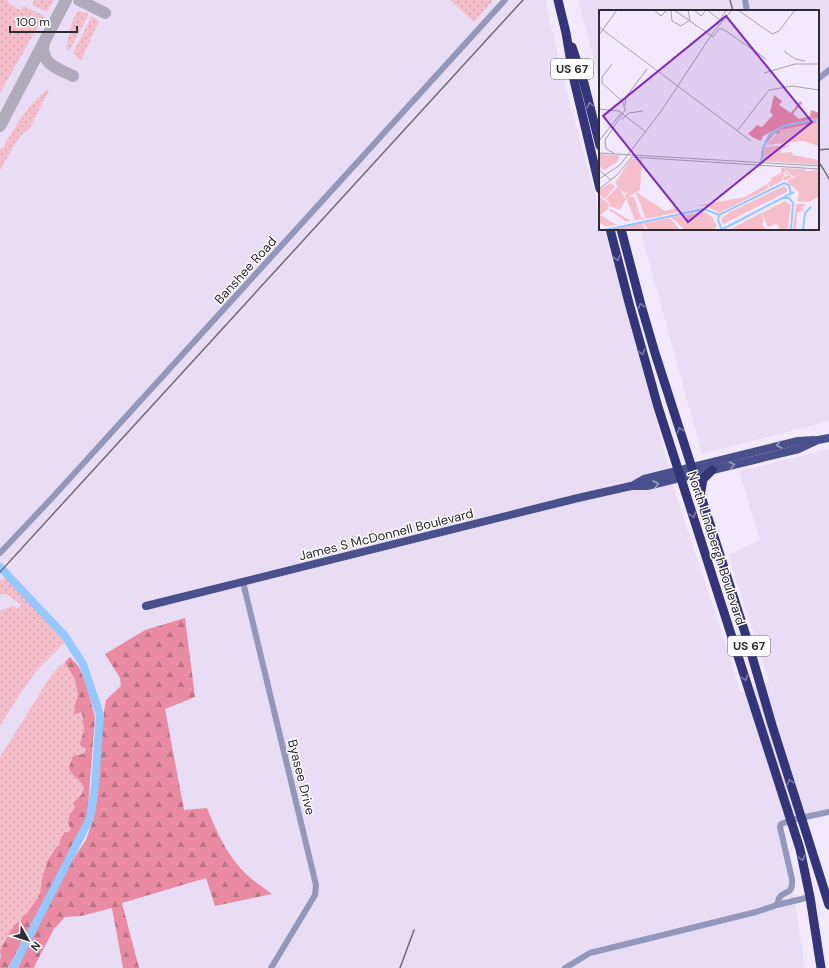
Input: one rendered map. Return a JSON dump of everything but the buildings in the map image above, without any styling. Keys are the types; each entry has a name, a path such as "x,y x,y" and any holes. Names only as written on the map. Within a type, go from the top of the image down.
{"highway":[{"name":"US 67","path":"558,0 566,33 574,80 599,185"},
{"name":"US 67","path":"566,33 597,125 599,138"},
{"name":"North Lindbergh Boulevard","path":"610,230 644,358 804,864 821,968"},
{"name":"North Lindbergh Boulevard","path":"621,230 645,319 747,639 767,710 829,905"},
{"path":"700,494 703,479 712,470"}],"main road":[{"name":"James S McDonnell Boulevard","path":"146,606 631,486 647,486 693,470 798,441 829,438"},
{"name":"James S McDonnell Boulevard","path":"693,470 712,470 799,449 818,440"}],"street":[{"name":"Banshee Road","path":"0,553 51,499 505,0"},
{"path":"745,0 747,10"},
{"path":"819,78 829,70"},
{"path":"590,145 599,144"},
{"name":"Byasee Drive","path":"243,582 316,885 315,895 271,968"},
{"path":"777,905 779,898 790,890 792,886 792,879 780,827 781,824 791,820 802,819 829,812"},
{"path":"565,968 590,953 756,912 777,905 810,898"}],"shaded area":[{"path":"0,0 545,0 564,81 599,209 599,230 604,230 677,497 741,692 769,682 728,555 760,540 739,471 829,449 829,814 784,828 805,968 0,968"},
{"path":"0,0 7,0 11,5 20,10 24,6 44,16 0,93"},
{"path":"34,0 54,0 47,12 32,5"},
{"path":"450,0 493,0 474,22"},
{"path":"578,0 829,0 829,421 702,454 640,230 819,230 819,10 599,10 599,78"},
{"path":"78,11 89,14 69,51 66,48 72,22"},
{"path":"92,16 99,21 81,61 73,53"},
{"path":"49,90 30,128 20,136 0,170 0,149 4,147 17,124 35,100"},
{"path":"6,578 65,642 38,669 0,726 0,611 13,606 17,609 22,605 6,594 0,594 0,580"},
{"path":"65,662 78,691 74,714 82,712 87,749 83,754 73,756 75,777 81,780 84,786 82,794 73,803 75,807 70,814 71,829 55,849 48,861 42,878 40,894 26,915 23,915 21,920 14,925 0,951 0,757 50,677 59,666"}],"green space":[{"path":"185,618 195,697 165,709 184,810 207,808 219,835 240,868 256,883 272,894 215,906 206,878 122,903 139,968 123,968 112,908 81,916 65,917 54,929 34,968 18,968 38,923 69,865 86,840 92,823 98,792 103,717 106,700 121,686 120,678 105,654 145,630"},
{"path":"70,657 79,667 86,684 95,717 87,819 8,968 0,968 0,951 14,925 21,920 23,915 26,915 40,894 42,878 48,860 60,844 60,840 65,832 69,832 71,829 68,823 70,814 75,807 73,803 82,794 84,787 72,774 69,768 73,756 83,754 87,749 82,747 80,744 84,730 82,712 74,714 78,695 75,680 65,662"}],"waterway":[{"path":"0,567 65,636 83,664 100,715 95,785 90,818 13,968"}],"taxiway":[{"path":"0,126 66,0"},
{"path":"79,0 105,13"},
{"path":"44,43 44,56 47,60 56,68 73,76"}],"railway":[{"path":"0,572 523,0"},
{"path":"730,0 733,10"},
{"path":"819,150 829,149"},
{"path":"819,162 829,179"},
{"path":"400,968 414,930"}]}
